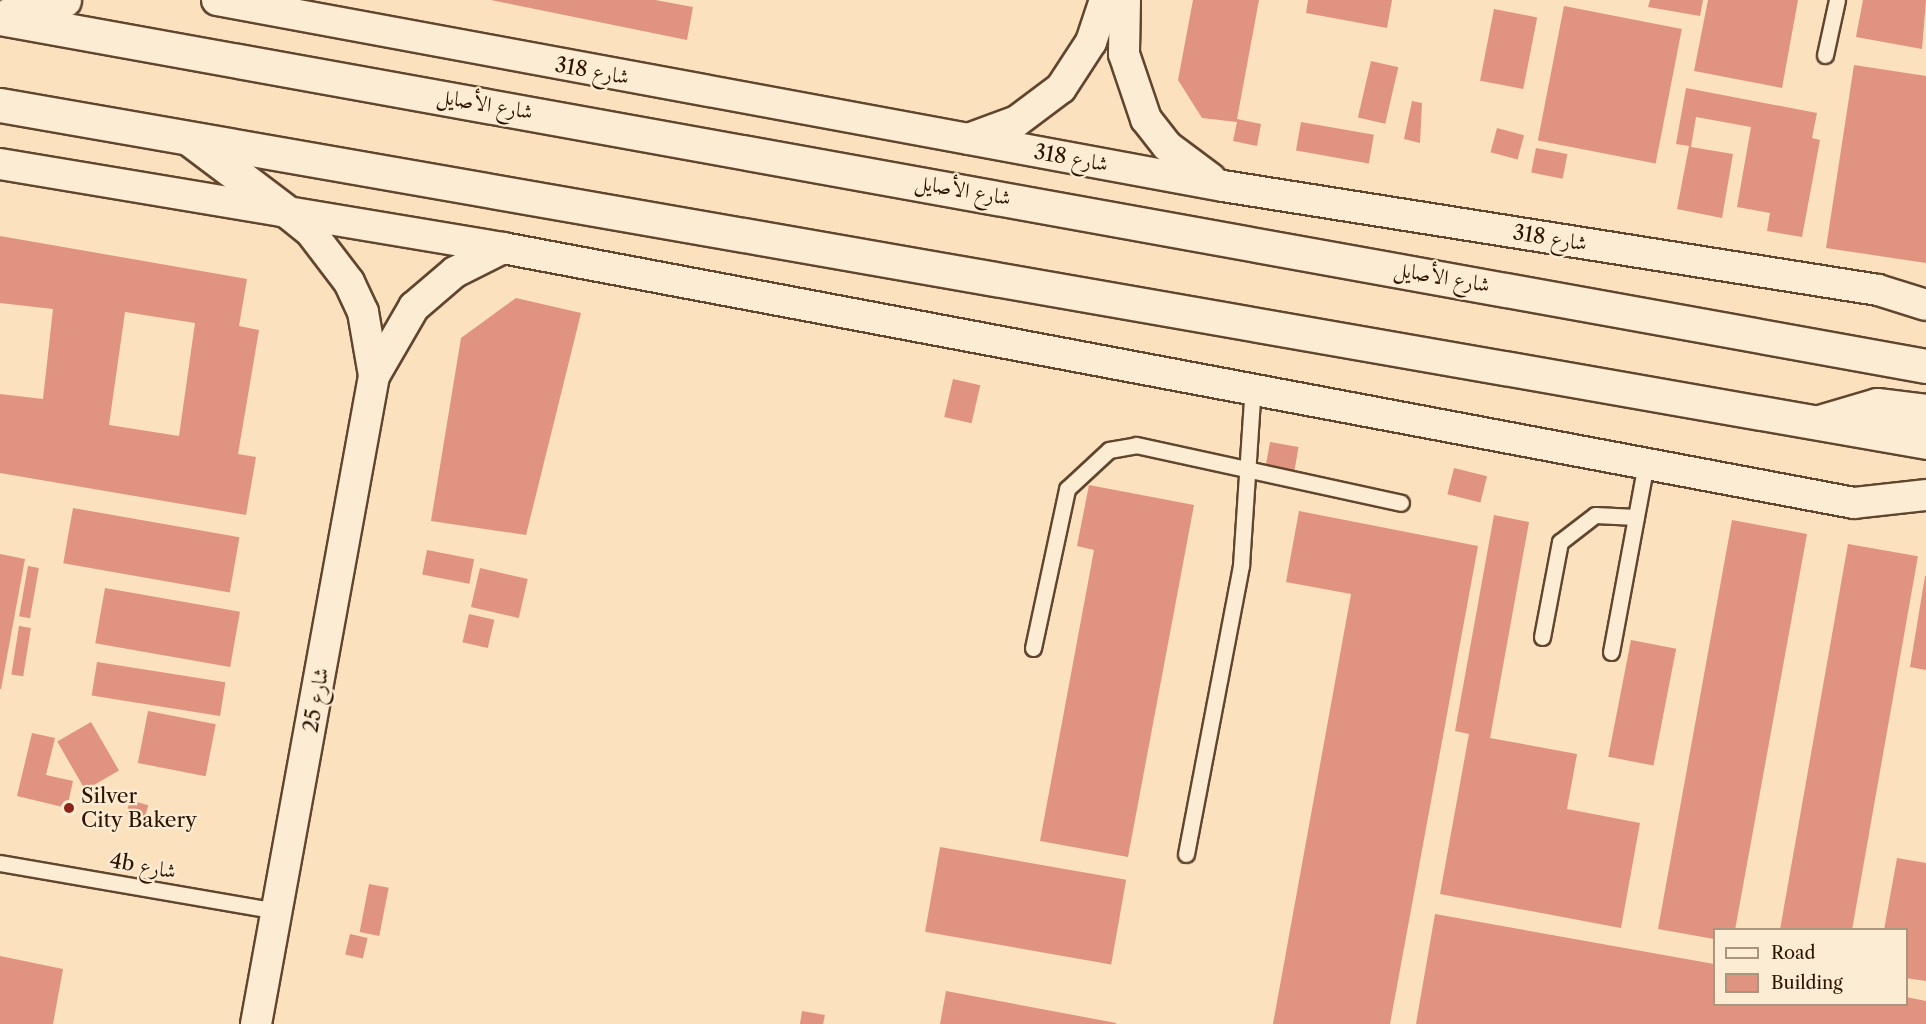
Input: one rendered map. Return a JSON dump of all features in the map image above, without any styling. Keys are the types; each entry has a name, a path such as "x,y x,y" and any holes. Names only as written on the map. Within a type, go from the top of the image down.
{"main road":[{"path":"0,18 64,0"},
{"name":"شارع الأصايل","path":"0,18 1926,366"},
{"path":"0,105 1926,442"},
{"path":"188,138 284,210"},
{"path":"1817,422 1877,405 1926,411"}],"street":[{"name":"شارع 318","path":"217,0 965,140 1223,186 1878,290 1926,305"},
{"path":"965,140 1017,122 1061,88 1091,42 1106,0"},
{"path":"1125,0 1125,54 1146,119 1175,154 1223,186"},
{"path":"0,164 503,248 1253,386 1854,503 1926,495"},
{"name":"شارع 25","path":"256,1024 374,376 363,312 349,282 310,231 284,210"},
{"name":"شارع 25","path":"374,376 414,307 454,272 503,248"}],"lane":[{"path":"1825,55 1837,0"},
{"path":"1186,854 1241,565 1253,386"},
{"path":"1033,648 1067,489 1086,468 1109,450 1136,445 1401,503"},
{"path":"1611,652 1646,464"},
{"path":"1542,638 1560,542 1595,515 1636,517"},
{"name":"4b شارع","path":"0,863 278,911"}],"building":[{"path":"491,0 655,0 693,7 687,40"},
{"path":"1193,0 1259,0 1237,119 1261,124 1257,146 1233,141 1237,122 1202,118 1178,80"},
{"path":"1308,0 1392,0 1387,28 1306,13"},
{"path":"1650,0 1703,0 1700,16 1648,7"},
{"path":"1708,0 1798,0 1782,88 1694,71"},
{"path":"1863,0 1926,0 1922,49 1856,37"},
{"path":"1564,6 1682,29 1656,163 1538,140"},
{"path":"1494,9 1537,17 1523,89 1480,81"},
{"path":"1371,61 1398,67 1385,124 1358,118"},
{"path":"1854,65 1926,76 1926,263 1826,248"},
{"path":"1686,88 1817,113 1812,138 1820,140 1802,237 1767,231 1770,213 1737,207 1751,127 1696,117 1691,147 1733,154 1722,218 1677,209 1689,146 1676,144"},
{"path":"1412,101 1422,103 1420,143 1404,139"},
{"path":"1301,122 1374,135 1369,163 1296,151"},
{"path":"1497,128 1524,135 1518,159 1491,152"},
{"path":"1536,148 1567,154 1563,179 1531,173"},
{"path":"0,236 247,279 239,326 259,330 238,454 256,457 246,515 0,473 0,394 43,399 53,309 0,303","holes":["125,312 195,323 179,436 109,425"]},
{"path":"516,298 581,313 526,535 431,521 461,338"},
{"path":"953,379 980,385 972,423 944,417"},
{"path":"1270,442 1299,447 1294,474 1265,469"},
{"path":"1454,468 1487,476 1480,502 1447,494"},
{"path":"1089,485 1194,505 1128,857 1040,841 1094,550 1077,546"},
{"path":"73,508 239,537 230,592 63,563"},
{"path":"1299,511 1478,546 1390,1024 1273,1024 1351,594 1286,582"},
{"path":"1494,515 1529,522 1490,738 1577,754 1567,809 1640,823 1621,928 1440,894 1469,734 1455,731"},
{"path":"1732,520 1807,534 1735,928 1713,928 1713,939 1658,929"},
{"path":"1848,544 1918,556 1852,928 1780,928"},
{"path":"427,550 474,559 469,584 422,575"},
{"path":"0,554 25,559 1,689 0,689"},
{"path":"28,566 39,568 30,618 19,616"},
{"path":"480,568 528,579 519,618 471,607"},
{"path":"1926,576 1926,670 1910,667"},
{"path":"105,588 240,612 230,667 95,643"},
{"path":"469,614 494,620 488,648 462,642"},
{"path":"19,626 31,628 23,676 11,674"},
{"path":"1631,640 1676,649 1653,766 1608,757"},
{"path":"97,662 225,682 220,716 92,696"},
{"path":"148,711 216,724 206,776 138,763"},
{"path":"91,722 119,770 85,790 57,742"},
{"path":"32,733 55,738 46,775 73,781 67,808 17,796"},
{"path":"130,800 148,805 144,819 126,813"},
{"path":"940,847 1126,880 1111,965 925,932"},
{"path":"1897,858 1926,863 1926,981 1908,978 1908,928 1884,928"},
{"path":"369,884 389,888 379,936 360,932"},
{"path":"1435,914 1713,964 1713,1006 1908,1006 1908,997 1926,1001 1926,1024 1416,1024"},
{"path":"350,934 368,938 363,959 345,954"},
{"path":"0,956 63,969 53,1024 0,1024"},
{"path":"946,991 1116,1023 1116,1024 940,1024"},
{"path":"802,1011 825,1015 823,1024 800,1024"}],"place":[{"name":"Silver City Bakery","path":"69,808"}]}
